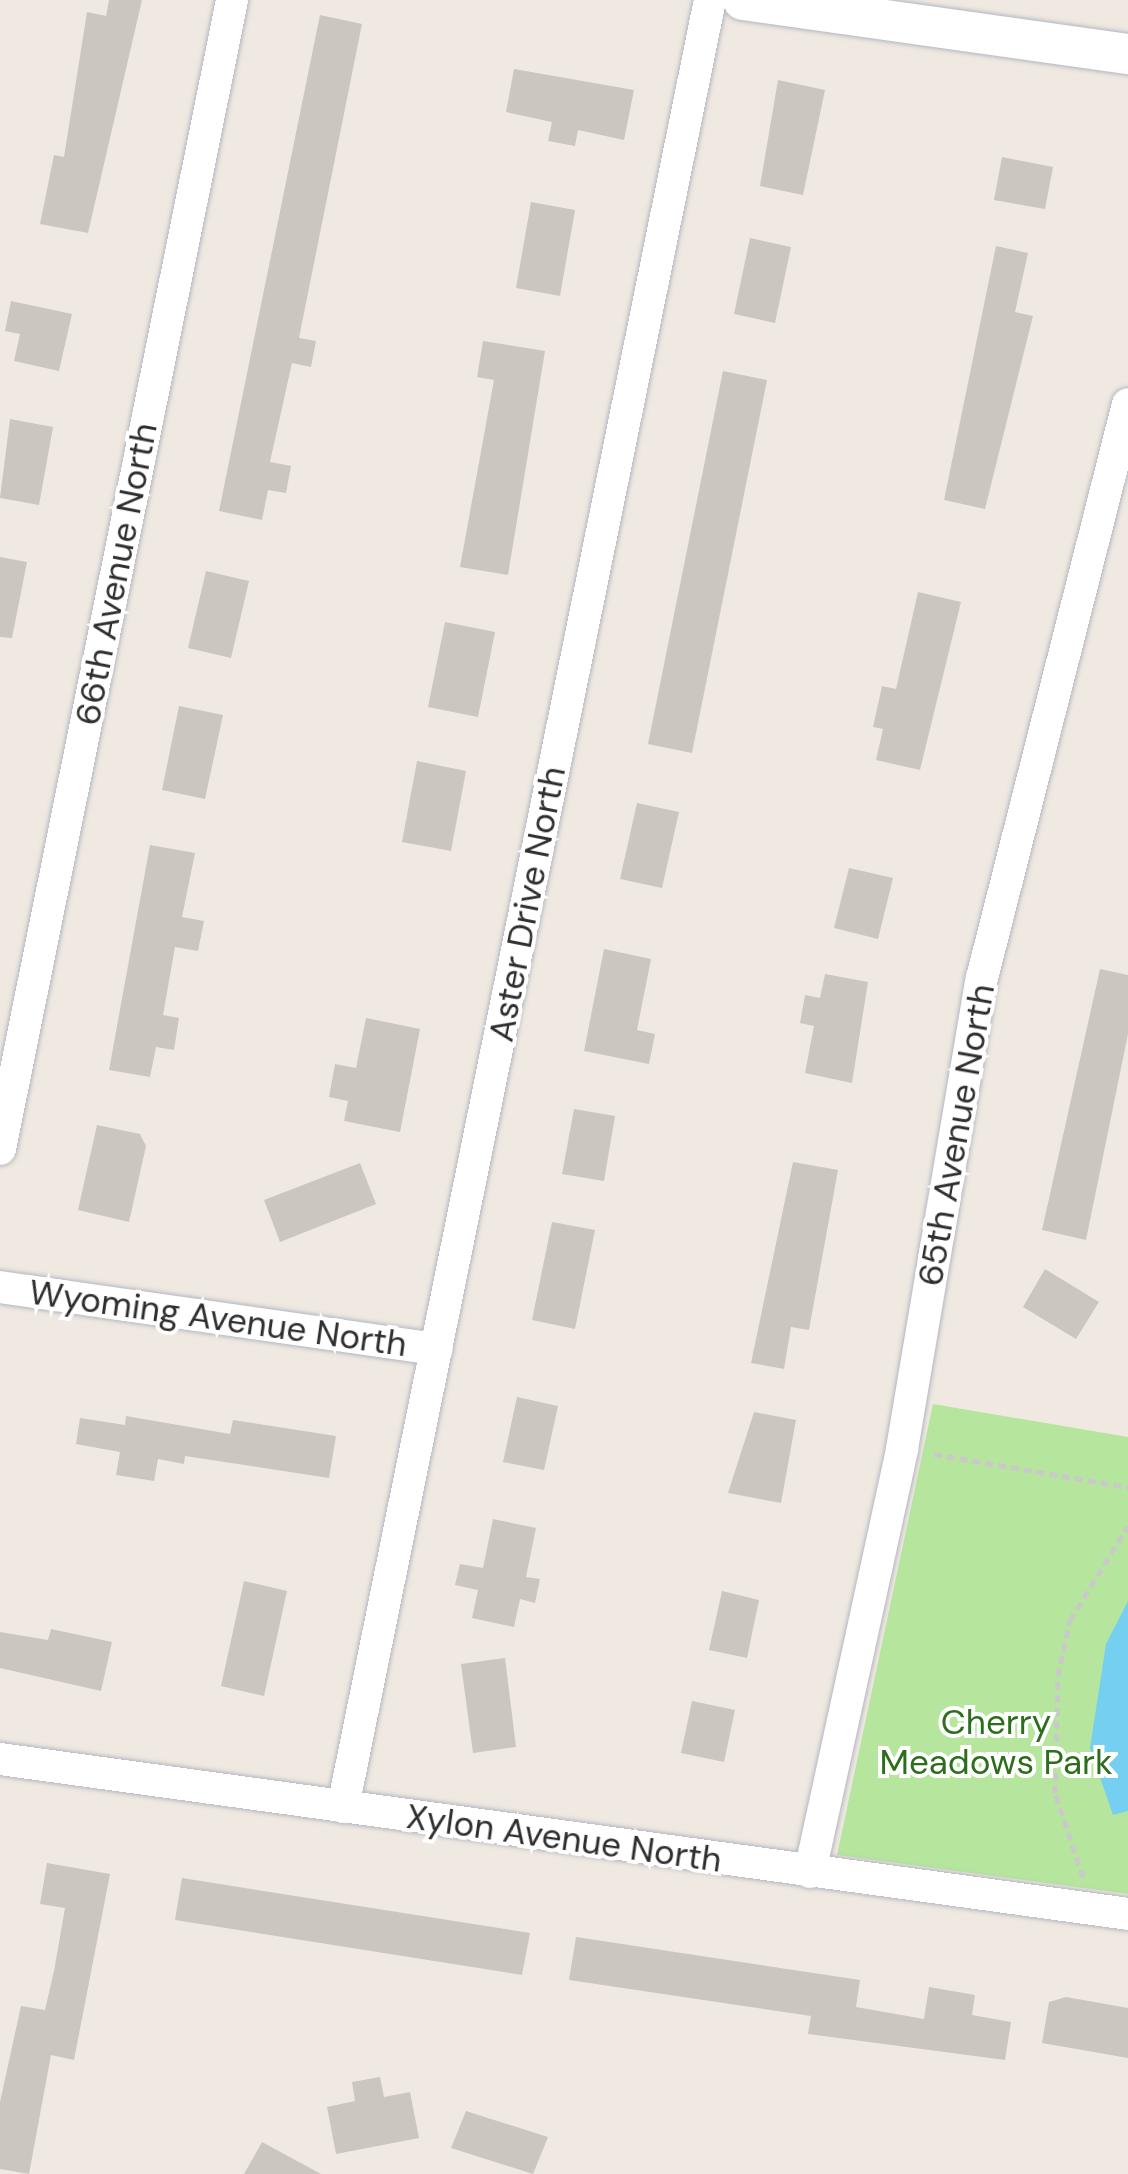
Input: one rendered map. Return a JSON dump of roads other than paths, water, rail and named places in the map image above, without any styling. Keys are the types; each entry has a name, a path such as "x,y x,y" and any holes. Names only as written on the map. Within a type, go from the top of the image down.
{"street":[{"name":"66th Avenue North","path":"0,1149 232,0"},
{"name":"Aster Drive North","path":"343,1807 710,0"},
{"path":"743,0 1128,54"},
{"name":"65th Avenue North","path":"810,1872 902,1448 982,978 1128,404"},
{"name":"Wyoming Avenue North","path":"0,1287 436,1349"},
{"name":"Xylon Avenue North","path":"0,1759 1128,1914"}],"water":[{"path":"1128,1601 1128,1811 1113,1815 1090,1748 1106,1644"}],"park label":[{"name":"Cherry Meadows Park","path":"996,1742"}]}
